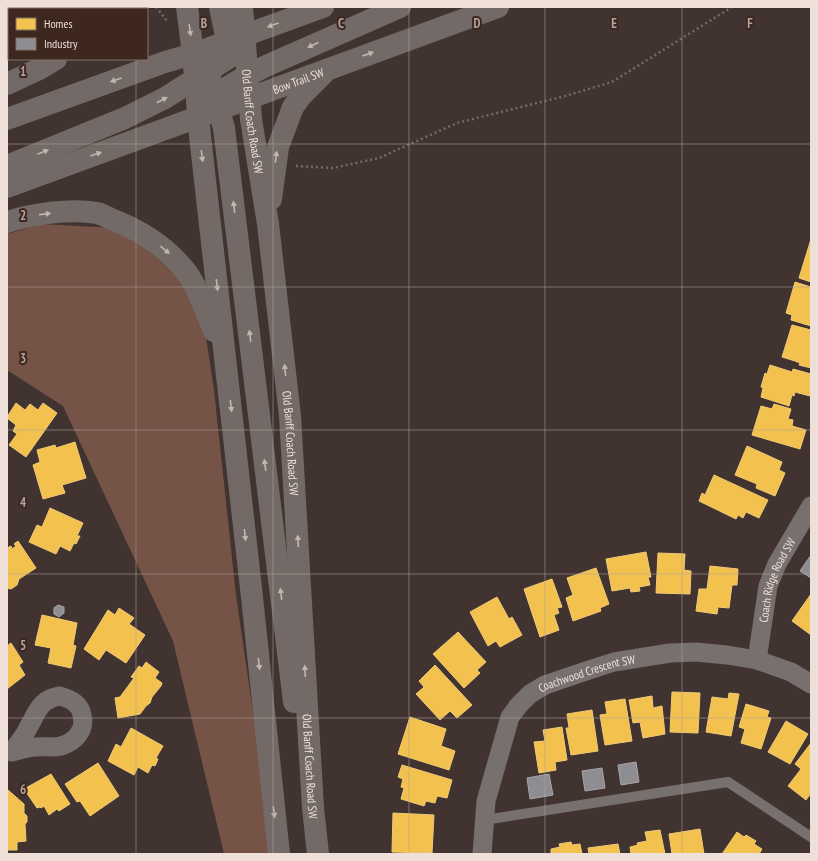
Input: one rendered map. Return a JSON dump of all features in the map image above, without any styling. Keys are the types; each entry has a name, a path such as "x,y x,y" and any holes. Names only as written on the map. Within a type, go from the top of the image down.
{"main road":[{"path":"186,7 193,54 201,75 217,103 224,128 290,677 302,752 314,808"},
{"path":"220,7 234,44"},
{"path":"7,166 124,118 166,98 201,75 234,44 242,7"},
{"path":"7,119 158,65 193,54 234,44 323,7"},
{"path":"7,187 199,117 207,103 217,103 244,86 266,66 400,7"},
{"name":"Bow Trail SW","path":"244,86 331,67 498,7"},
{"name":"Old Banff Coach Road SW","path":"234,44 251,120 268,224 290,416 318,854"},
{"path":"7,84 54,60"},
{"path":"268,224 278,147 293,107 301,96 331,67"},
{"path":"201,75 199,117 200,136 279,854"},
{"path":"7,222 18,218 43,214 71,212 98,213 145,235 167,251 188,273 206,309 226,367"}],"street":[{"name":"Coach Ridge Road SW","path":"757,660 768,586 777,564 803,527 811,506"},
{"name":"Coachwood Crescent SW","path":"482,854 486,800 510,717 530,694 545,685 614,662 670,653 696,652 757,660 791,672 811,684"}],"lane":[{"path":"484,820 728,782 811,837"}],"path":[{"path":"156,7 171,25"},
{"path":"297,160 296,167 332,168 379,158 457,123 566,96 612,82 732,7"}],"shaded area":[{"path":"41,224 116,228 169,260 193,297 206,337 214,390 236,595 267,809 272,854 224,854 173,641 63,406 7,370 7,234"}],"building: Homes":[{"path":"811,239 811,282 799,278"},
{"path":"795,282 811,287 811,326 791,320 792,315 786,313"},
{"path":"792,325 811,330 811,368 799,365 800,363 782,357"},
{"path":"770,365 792,372 793,369 811,374 810,396 795,392 794,396 792,395 789,406 761,397 763,388 761,387 765,373 767,374"},
{"path":"16,403 25,410 30,404 38,410 43,403 57,413 26,457 9,445 17,434 13,431 16,425 7,417"},
{"path":"774,404 791,409 788,419 793,420 792,426 806,430 800,449 752,435 761,406 772,409"},
{"path":"75,442 86,478 62,485 65,493 43,499 33,465 40,462 37,450 55,445 56,448"},
{"path":"747,446 782,462 779,470 785,473 775,496 756,488 757,484 735,475"},
{"path":"714,475 768,500 759,518 746,512 743,518 738,515 736,519 699,501 702,493 705,495"},
{"path":"50,508 83,523 77,536 80,536 70,551 60,546 56,554 29,542 37,525 42,527"},
{"path":"18,541 36,568 19,579 17,585 11,589 7,588 7,552 9,551 7,548 11,546 12,549 16,546 14,544"},
{"path":"646,552 651,577 648,577 650,585 639,587 640,591 631,592 630,588 612,591 606,559"},
{"path":"658,553 685,554 684,570 691,571 690,594 656,593"},
{"path":"710,566 738,569 737,585 732,585 729,608 718,607 717,614 696,611 699,589 707,589"},
{"path":"596,568 609,604 600,608 601,611 573,621 566,598 573,595 567,578"},
{"path":"552,579 562,607 557,608 559,613 554,615 559,630 540,637 524,589"},
{"path":"811,594 811,635 792,621"},
{"path":"497,597 509,619 512,617 522,635 500,647 496,641 488,646 470,612"},
{"path":"119,608 134,618 129,624 145,635 126,663 106,650 99,660 84,649 108,610 115,615"},
{"path":"42,615 77,623 73,645 76,646 71,668 48,663 51,648 35,645"},
{"path":"458,632 486,662 477,670 480,673 464,688 433,654"},
{"path":"11,643 23,662 19,665 25,675 7,689 7,646"},
{"path":"146,662 159,672 155,678 162,683 161,686 152,697 150,703 140,714 118,718 115,698 120,697 134,678 131,677 139,666 142,668"},
{"path":"435,665 472,705 457,718 450,711 440,720 416,694 424,687 419,681"},
{"path":"672,692 700,693 698,733 670,732"},
{"path":"729,693 739,694 731,736 706,732 712,697 728,699"},
{"path":"652,696 653,708 662,706 665,734 643,738 640,722 633,723 629,700"},
{"path":"625,699 632,741 605,745 600,715 607,714 605,702"},
{"path":"746,704 769,711 767,717 771,718 761,749 741,743 745,729 739,727"},
{"path":"592,710 598,751 571,755 566,728 569,728 567,714"},
{"path":"410,717 446,729 441,746 455,751 449,770 398,754"},
{"path":"786,721 808,734 790,764 768,752"},
{"path":"562,727 567,760 555,762 556,770 539,773 534,742 545,741 543,730"},
{"path":"131,728 163,746 156,758 158,759 155,766 152,765 148,773 138,767 134,775 108,761 116,744 121,747"},
{"path":"811,743 811,793 806,800 788,786 801,769 795,764"},
{"path":"98,763 119,796 90,816 80,801 77,802 65,784"},
{"path":"402,765 452,780 447,798 437,796 435,803 426,801 424,806 401,799 404,788 401,787 403,779 398,777"},
{"path":"51,774 70,804 59,811 57,809 49,815 44,806 37,808 24,789"},
{"path":"8,790 24,804 24,813 27,816 27,822 25,824 26,841 17,842 17,850 7,850"},
{"path":"393,813 434,815 432,853 392,852"},
{"path":"700,829 704,854 672,854 669,834"},
{"path":"660,830 665,854 631,854 630,847 638,845 637,843 647,841 645,832"},
{"path":"737,832 744,837 746,835 756,841 754,844 762,849 759,854 722,854"},
{"path":"571,842 572,845 580,844 582,854 551,854 551,849 560,847 559,844"},
{"path":"618,844 620,854 589,854 588,848"}],"building: Industry":[{"path":"811,555 811,578 800,571"},
{"path":"58,605 64,607 64,613 59,617 54,614 54,608"},
{"path":"636,762 639,782 621,785 618,765"},
{"path":"602,768 605,788 585,791 582,771"},
{"path":"549,774 553,795 530,799 527,778"}]}
